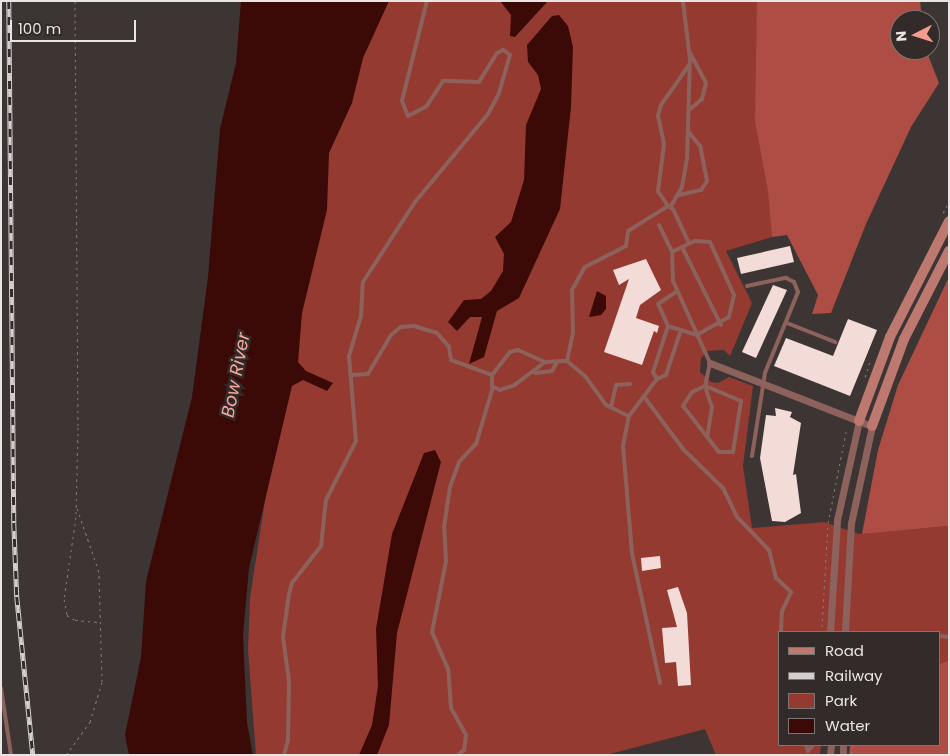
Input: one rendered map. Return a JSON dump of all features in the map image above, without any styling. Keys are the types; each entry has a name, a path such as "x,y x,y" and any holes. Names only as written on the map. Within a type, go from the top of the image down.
{"street":[{"path":"830,631 838,520 859,421 890,337 949,221"},
{"path":"845,631 851,523 872,426 904,339 949,251"},
{"path":"710,363 872,426"}],"lane":[{"path":"284,755 288,740 289,681 283,637 289,594 292,583 321,546 326,500 356,441 350,400 352,375 349,356 361,316 363,282 415,202 480,128 499,93 510,55 503,50 497,53 479,82 443,81 427,106 408,116 402,101 427,1"},
{"path":"567,361 573,333 572,290 580,272 626,246 628,231 669,206 679,195 688,131 690,65 683,1"},
{"path":"689,51 706,83 702,99 689,110"},
{"path":"689,244 669,206 658,191 664,144 658,116 661,105 690,65"},
{"path":"679,195 701,190 707,181 700,146 688,131"},
{"path":"659,225 672,252 671,274 677,291 710,363 705,386 712,407 707,438"},
{"path":"672,252 689,244 710,242 734,295 729,317 720,325 697,335 680,332 668,326 658,304 677,291"},
{"path":"682,247 720,325"},
{"path":"747,286 781,278 794,282 798,292 763,383 752,456"},
{"path":"787,324 835,342"},
{"path":"352,375 368,374 391,335 402,327 414,326 437,333 448,347 451,360 492,375"},
{"path":"657,379 653,372 668,326"},
{"path":"660,683 632,553 623,446 629,416 645,398 657,379 666,374 680,332"},
{"path":"458,755 464,750 466,735 451,708 448,670 432,632 446,561 444,527 450,487 459,462 476,444 493,387 492,375 510,352 518,350 545,362 567,361 585,376 611,407 629,416"},
{"path":"493,387 500,390 515,385 535,373 545,362"},
{"path":"535,373 552,371 557,362"},
{"path":"611,407 616,385 630,384"},
{"path":"705,386 736,396 741,401 733,452 719,452 683,406 692,392 705,386"},
{"path":"645,398 683,449 723,488 737,517 769,550 776,578 791,592 782,612 781,631"},
{"path":"1,688 11,755"}],"path":[{"path":"75,1 78,44 76,503 65,609 74,620 98,622"},
{"path":"66,755 80,740 100,695 98,622 100,572 81,528 76,503"}],"green space":[{"path":"380,1 777,1 772,237 726,251 752,303 730,356 724,350 708,351 701,358 700,372 711,382 718,383 729,377 753,386 743,466 752,528 824,522 859,534 949,526 949,660 940,664 940,631 778,631 778,746 821,746 820,755 716,755 705,729 606,755 256,755 248,650 250,598 297,293 322,146"}],"shaded area":[{"path":"757,1 920,1 921,10 890,10 890,60 930,60 939,83 911,127 866,224 831,313 812,314 818,295 787,235 772,237 768,191 755,121"},
{"path":"949,277 949,526 862,534 878,450 898,385"},
{"path":"949,660 949,755 849,755 850,746 940,746 940,664"}],"water":[{"name":"Bow River","path":"241,1 389,1 363,58 352,103 329,153 327,210 302,313 298,362 306,371 333,383 327,391 303,380 292,386 249,568 243,635 247,723 253,755 129,755 125,735 141,657 146,581 192,397 208,277 220,129 236,63"},
{"path":"500,1 548,1 515,37 510,36 511,15"},
{"path":"559,15 568,26 573,47 571,107 560,209 519,298 497,311 484,357 469,364 482,317 470,317 457,331 448,322 464,300 481,299 491,291 503,271 504,254 495,237 511,222 524,180 526,125 541,89 538,75 528,62 527,45 552,16"},
{"path":"597,291 606,296 606,309 601,315 589,317"},
{"path":"435,450 441,462 397,633 389,725 377,755 359,755 372,725 378,686 376,629 392,534 424,453"}],"building":[{"path":"790,246 794,262 741,274 737,258"},
{"path":"646,259 661,290 640,305 636,318 659,326 657,333 654,331 642,365 604,352 629,279 619,285 613,270"},
{"path":"773,285 787,290 756,358 742,352"},
{"path":"848,319 877,330 850,396 774,366 786,338 833,356"},
{"path":"775,408 792,412 790,417 801,423 793,475 796,474 801,513 785,522 772,521 760,458 766,415 776,416"},
{"path":"660,556 661,568 642,571 641,558"},
{"path":"678,587 687,613 691,685 678,686 676,662 665,663 662,628 677,627 667,590"}],"railway":[{"path":"9,1 14,523 17,597 33,755"}]}
